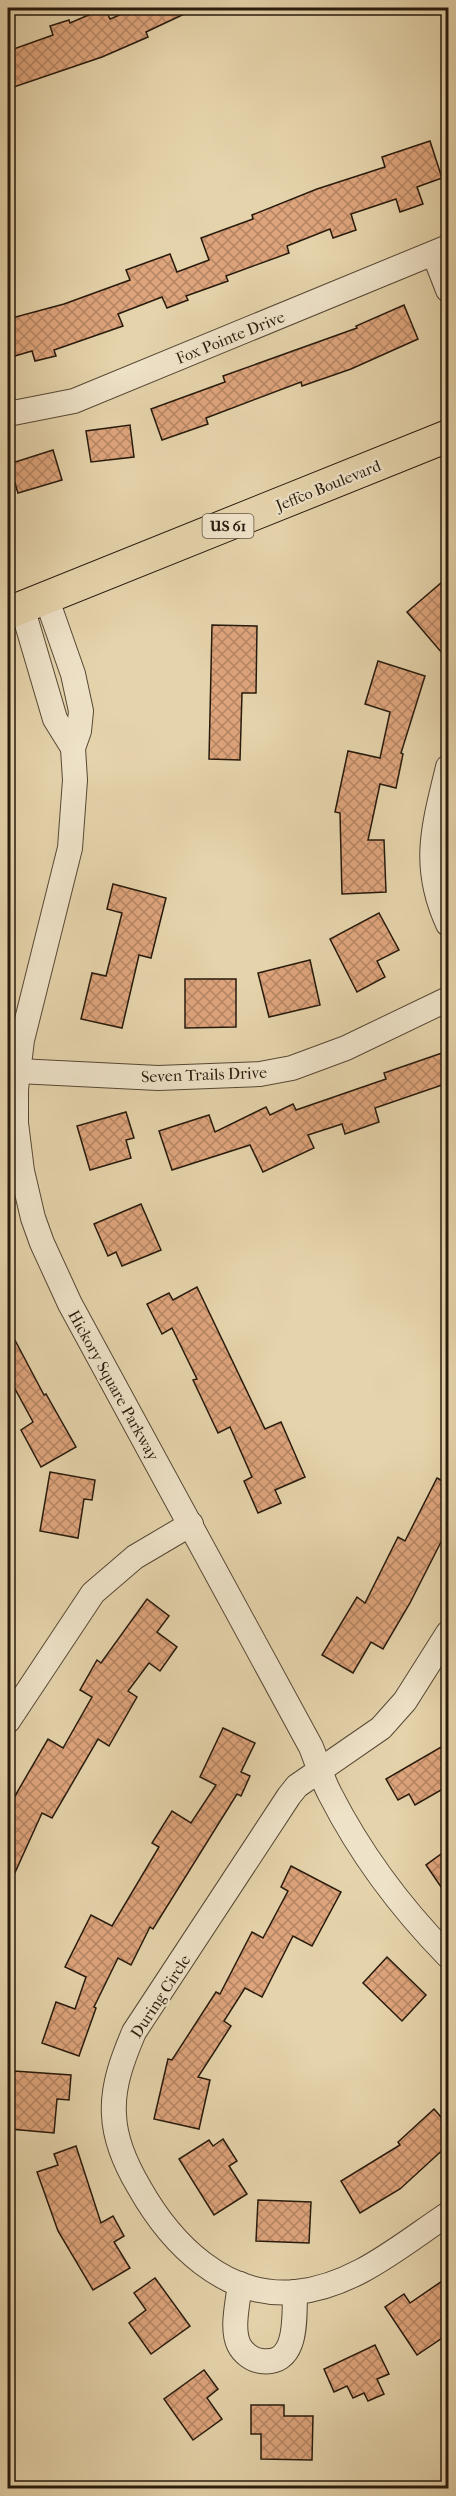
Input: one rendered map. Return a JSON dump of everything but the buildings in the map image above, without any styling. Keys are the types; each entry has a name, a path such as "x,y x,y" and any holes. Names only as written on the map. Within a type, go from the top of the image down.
{"main road":[{"name":"Jeffco Boulevard","path":"25,606 448,436"}],"street":[{"path":"441,251 448,290"},
{"name":"Fox Pointe Drive","path":"8,414 74,401 441,251"},
{"name":"Hickory Square Parkway","path":"25,606 55,719 73,748 75,780 70,848 28,1013 18,1071 16,1109 19,1156 27,1195 42,1243 70,1304 192,1524 311,1747 329,1792 355,1837 386,1882 448,1956"},
{"path":"448,766 430,855 433,881 448,924"},
{"name":"Seven Trails Drive","path":"18,1071 158,1078 260,1074 292,1068 345,1048 448,999"},
{"path":"8,1721 93,1593 135,1557 192,1524"},
{"name":"During Circle","path":"448,1633 405,1701 381,1728 320,1769 297,1786 289,1796 134,2032 122,2061 115,2089 114,2115 119,2146 150,2206 167,2230 189,2253 212,2270 240,2284 258,2289 295,2292 323,2287 350,2278 448,2214"},
{"path":"240,2284 236,2329 239,2345 247,2356 266,2362 277,2359 287,2351 292,2341 295,2292"}]}
